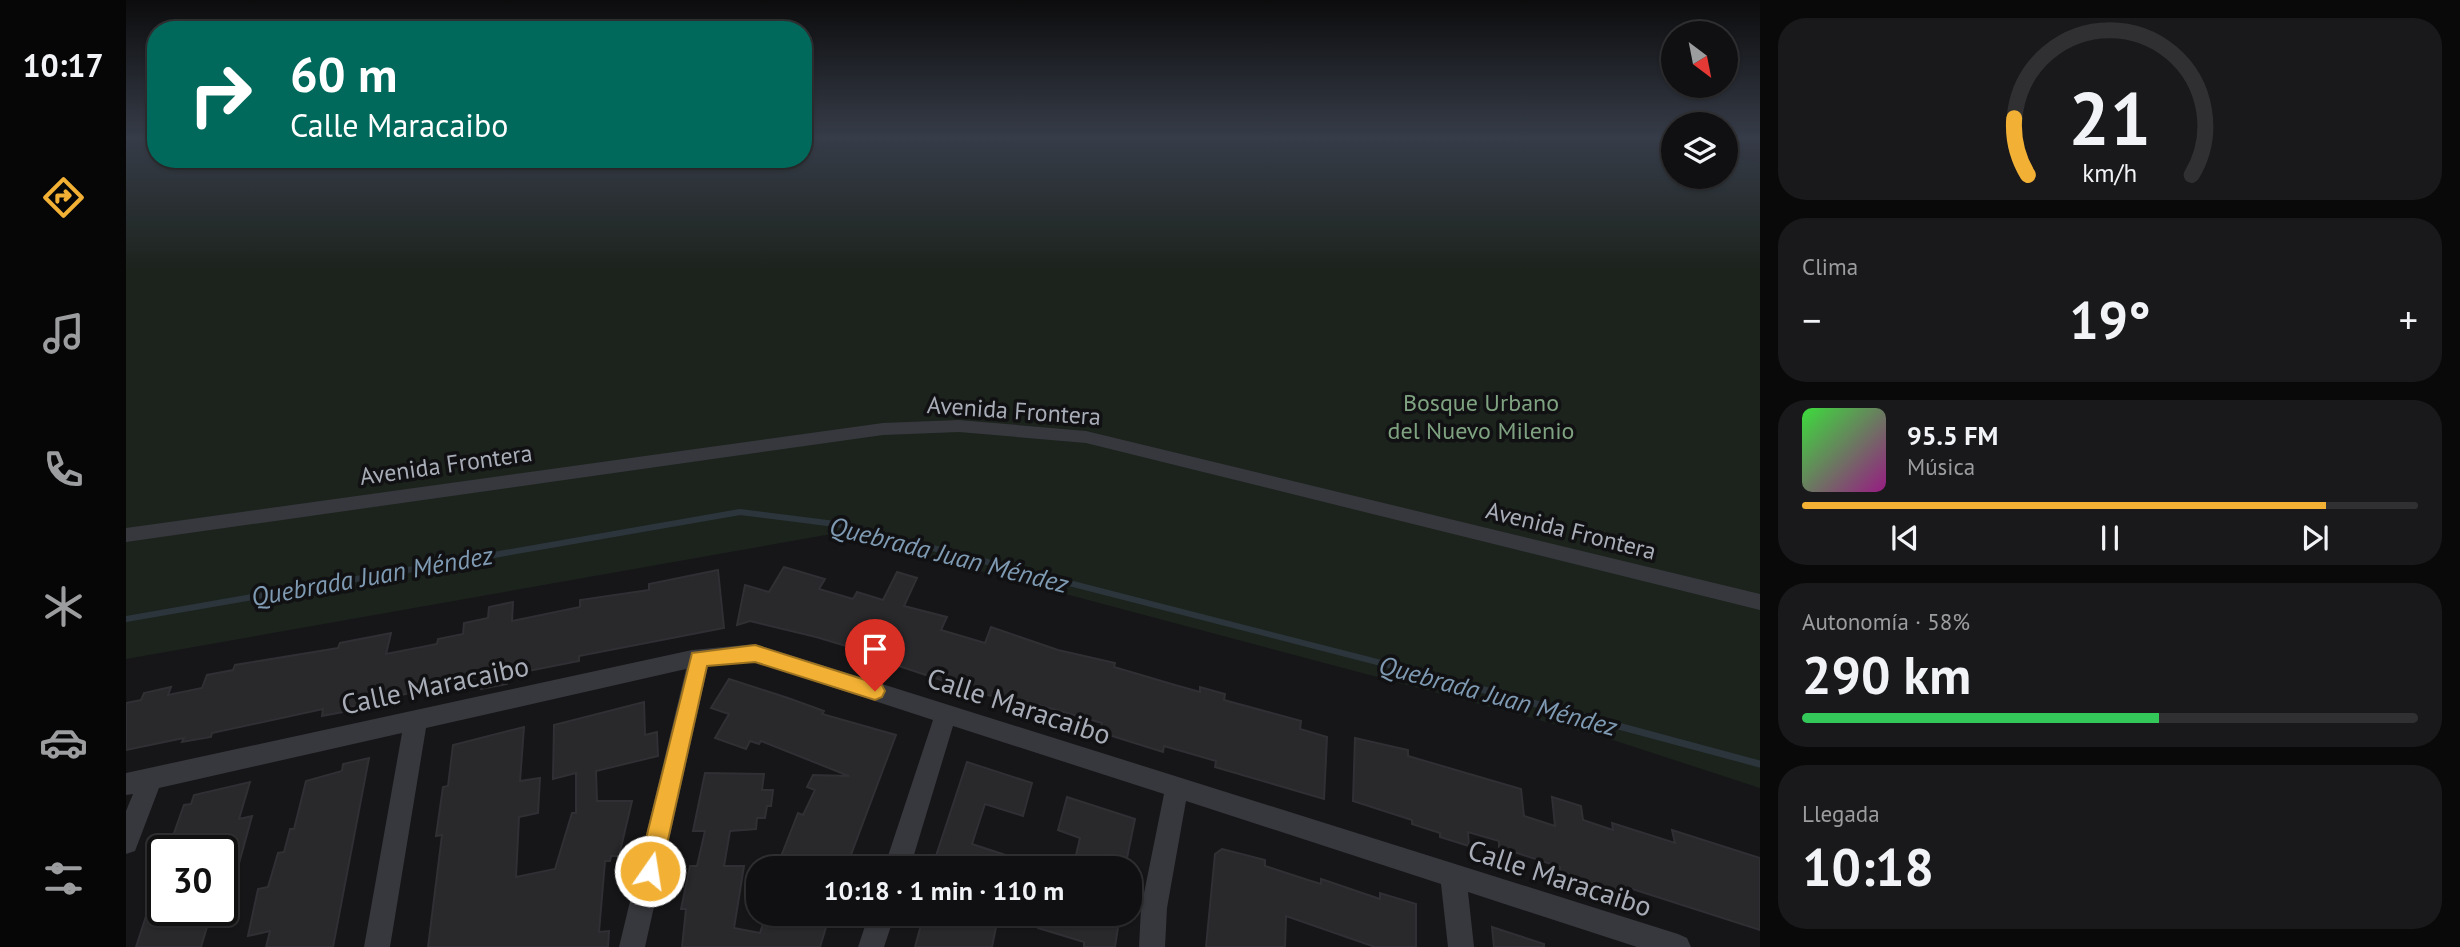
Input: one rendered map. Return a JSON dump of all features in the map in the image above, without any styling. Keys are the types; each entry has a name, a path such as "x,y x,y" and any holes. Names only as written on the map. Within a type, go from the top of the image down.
{"street":[{"name":"Avenida Frontera","path":"126,535 883,429 960,426 1086,437 1760,602"},
{"name":"Calle Maracaibo","path":"126,784 699,658 755,653 1678,947"},
{"path":"632,947 699,658"},
{"path":"901,856 946,714"},
{"path":"377,947 416,720"},
{"path":"126,842 151,778"},
{"path":"1152,947 1154,908 1177,788"},
{"path":"1453,875 1461,947"},
{"path":"872,947 878,926"}],"green space":[{"name":"Bosque Urbano del Nuevo Milenio","path":"126,182 1661,182 1661,189 1738,189 1738,182 1760,182 1760,788 1610,739 837,533 126,659"}],"building":[{"path":"784,567 825,579 819,589 853,599 857,592 883,600 897,572 917,578 904,606 947,617 941,630 985,643 991,627 1058,650 1115,663 1114,667 1175,685 1200,692 1200,687 1225,694 1224,700 1301,721 1300,729 1327,737 1324,799 1215,767 1216,761 1164,746 1163,752 1109,735 1110,732 1100,729 1102,723 1039,705 1038,710 968,689 899,666 900,662 816,637 750,621 737,625 745,585 769,592"},
{"path":"718,570 724,628 579,656 579,661 508,675 507,684 481,689 482,676 350,707 348,711 322,716 323,709 212,733 211,737 182,742 184,738 126,750 126,703 141,700 144,693 171,687 168,695 202,688 207,675 233,670 235,665 338,648 340,643 391,633 386,654 437,644 438,639 463,634 464,623 488,618 489,607 513,602 512,621 580,607 580,600 649,590 649,584"},
{"path":"729,679 824,711 822,714 896,735 851,856 781,856 798,813 803,815 815,790 807,787 813,775 849,776 761,741 759,744 750,741 746,749 715,738 729,714 711,708"},
{"path":"644,702 645,735 657,732 658,756 596,771 597,801 632,801 619,856 611,856 610,861 605,861 599,932 609,931 608,947 428,947 442,835 436,836 443,787 448,786 453,745 524,727 520,781 540,778 538,813 519,817 516,877 555,869 572,813 576,813 576,773 553,779 554,725"},
{"path":"1355,738 1408,750 1408,756 1521,789 1524,816 1555,826 1552,797 1581,806 1583,820 1613,830 1612,823 1675,843 1672,830 1760,858 1760,930 1623,886 1624,894 1593,884 1560,871 1560,867 1499,847 1499,841 1468,832 1469,846 1440,837 1440,833 1412,824 1412,820 1353,801"},
{"path":"369,758 333,947 266,947 270,931 248,936 258,889 268,887 278,853 284,852 290,829 294,829 306,781 342,771 343,764"},
{"path":"967,762 1032,783 1023,816 985,804 972,844 1009,856 936,856"},
{"path":"705,773 764,774 762,790 773,790 771,806 767,806 765,818 757,818 756,829 730,831 724,866 744,866 734,928 760,933 762,926 826,926 820,947 682,947 686,909 681,909 690,866 697,866 705,831 693,831"},
{"path":"250,782 239,819 252,816 238,867 238,835 173,835 184,805 191,804 194,795"},
{"path":"1067,797 1135,819 1127,856 1076,855 1080,838 1058,830"},
{"path":"1222,849 1265,860 1265,866 1321,884 1321,879 1380,899 1380,893 1416,904 1416,947 1375,947 1286,916 1285,947 1206,947 1215,854"},
{"path":"147,913 147,926 207,926 201,947 136,947"},
{"path":"921,926 996,926 992,947 915,947"},
{"path":"1118,926 1115,947 1084,947 1084,942 1038,928"},
{"path":"1492,927 1544,944 1544,947 1494,947"}],"waterway":[{"name":"Quebrada Juan Méndez","path":"126,619 740,512 843,525 1424,674"},
{"name":"Quebrada Juan Méndez","path":"1417,672 1760,764"}],"route":[{"path":"650,871 699,658 755,653 875,691"}]}
